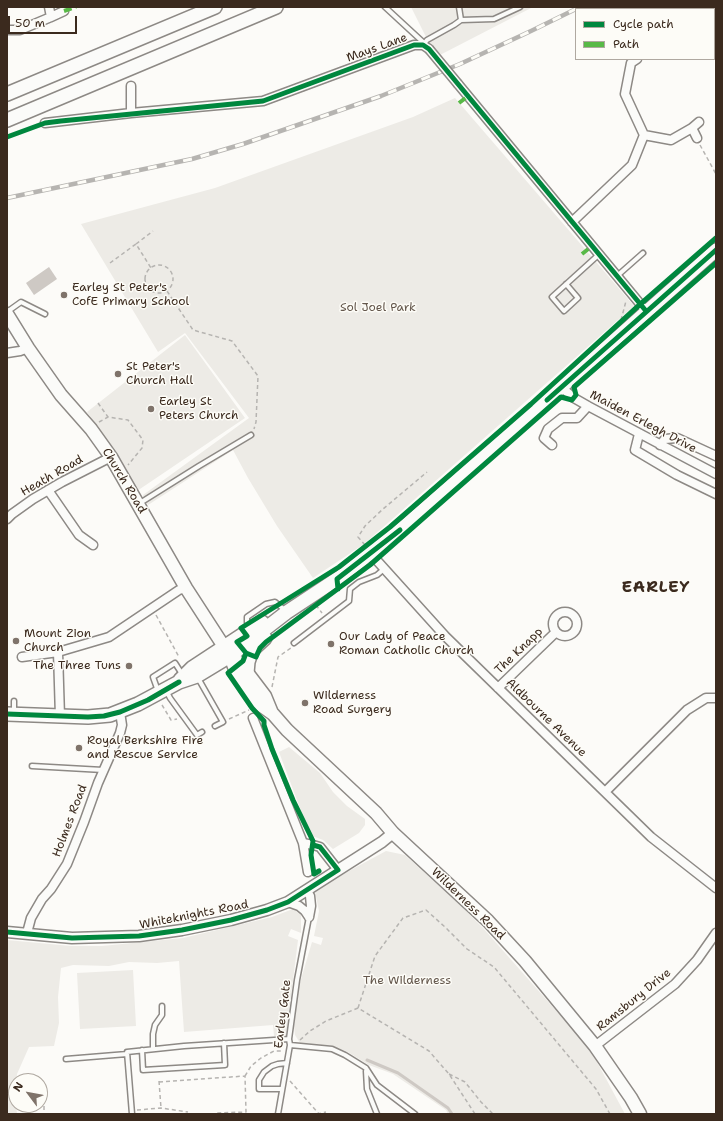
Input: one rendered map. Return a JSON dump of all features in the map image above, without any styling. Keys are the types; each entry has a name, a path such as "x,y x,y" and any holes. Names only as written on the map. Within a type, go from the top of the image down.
{"main road":[{"path":"7,94 216,7"},
{"path":"7,120 276,7"},
{"path":"11,714 60,717 104,716 120,712 148,700 162,696 186,678 192,668 227,651 340,577 368,550 411,520 716,250"},
{"name":"Church Road","path":"7,314 28,348 61,395 91,429 111,457 186,588 227,651"},
{"path":"227,651 250,629 271,617 287,612"},
{"path":"247,673 248,662 252,650 259,642 284,622 287,612"},
{"name":"Wilderness Road","path":"227,651 240,663 264,696 273,714 287,730 376,813 393,833 488,920 525,961 595,1046 631,1098 640,1114"},
{"name":"Wilderness Road","path":"227,651 237,675 252,697 273,714"}],"street":[{"path":"49,7 51,17"},
{"path":"7,30 20,30 64,11"},
{"name":"Mays Lane","path":"45,123 131,113 263,102 414,45 426,46"},
{"path":"426,46 646,311"},
{"path":"572,222 632,165 644,135 625,94 631,63 636,60"},
{"path":"131,86 131,113"},
{"path":"644,135 671,140 692,128 699,122"},
{"path":"692,128 697,138"},
{"path":"7,353 28,348"},
{"name":"Maiden Erlegh Drive","path":"561,387 574,398 588,406 716,474"},
{"path":"552,445 544,438 548,429 562,418 577,418 588,406"},
{"path":"639,434 635,450 677,475 716,494"},
{"path":"660,445 665,439 677,438 716,456"},
{"name":"Heath Road","path":"7,519 48,490 111,457"},
{"path":"48,490 79,535 93,545"},
{"name":"Aldbourne Avenue","path":"368,550 445,636 651,837 716,888"},
{"path":"22,656 58,652 109,637 179,590 186,588"},
{"name":"The Knapp","path":"498,688 556,632"},
{"path":"58,652 60,717"},
{"path":"605,792 687,710 706,698 716,698"},
{"name":"Holmes Road","path":"27,934 31,918 42,899 51,889 67,864 103,770 120,733 122,725 120,712"},
{"path":"253,718 303,843 308,872"},
{"name":"Whiteknights Road","path":"7,932 72,938 139,936 182,930 231,920 267,910 288,902 307,891 393,833"},
{"path":"303,843 313,844 320,848 338,870"},
{"path":"307,891 310,896 311,906 309,917"},
{"path":"288,902 299,906 309,917"},
{"name":"Ramsbury Drive","path":"595,1046 675,984 697,960 716,933"}],"lane":[{"path":"385,7 426,46 461,20 494,18 520,7"},
{"path":"460,7 461,20"},
{"path":"617,276 643,253"},
{"path":"566,284 578,298 564,311 552,297 566,284 598,255"},
{"path":"7,314 21,302 45,314"},
{"path":"138,504 251,434"},
{"path":"294,643 349,601 350,589 359,582 377,575 385,568"},
{"path":"202,732 197,735 170,698 162,696 153,677 175,663 223,722 215,726"},
{"path":"11,714 14,701"},
{"path":"32,766 103,770"},
{"name":"Earley Gate","path":"278,1114 289,1051 292,1046 290,1039 297,980 309,917"},
{"path":"153,1049 153,1034 155,1025 162,1015 162,1006"},
{"path":"66,1059 127,1054 127,1052 153,1049 290,1039"},
{"path":"142,1050 143,1070 226,1065 224,1043"},
{"path":"292,1046 332,1049 345,1055 366,1068 376,1086 415,1114"},
{"path":"127,1054 132,1112"},
{"path":"282,1090 258,1089 259,1080 264,1072 272,1066 287,1064"},
{"path":"366,1068 367,1089 377,1114"}],"path":[{"path":"697,138 716,174"},
{"path":"110,263 153,231"},
{"path":"136,244 151,268"},
{"path":"160,265 172,273 172,283 167,291 163,293 154,293 147,287 145,279 146,274 151,268 160,265"},
{"path":"167,291 193,330 232,341 258,376 256,422 255,428 251,434"},
{"path":"621,322 620,319 628,296 631,293"},
{"path":"98,403 108,416 128,420 144,440 142,448 136,457 120,471"},
{"path":"91,429 108,416"},
{"path":"368,550 358,537 365,526 427,472"},
{"path":"316,605 327,618"},
{"path":"152,608 180,660"},
{"path":"271,693 278,657 293,647 294,643"},
{"path":"162,696 172,720 176,718 179,719 178,721"},
{"path":"223,722 247,710"},
{"path":"292,1046 310,1030 358,1008 375,956 403,918 426,910 467,949 494,967 596,1089 610,1114"},
{"path":"358,1008 429,1051 449,1074 476,1114"},
{"path":"216,1113 246,1112 245,1076 256,1062 268,1054 274,1051 289,1051"},
{"path":"449,1074 465,1082 493,1114"},
{"path":"161,1108 159,1081 245,1076"},
{"path":"288,1078 318,1114 326,1112"},
{"path":"132,1112 161,1108 188,1112"},
{"path":"146,1114 148,1109"}],"green space":[{"path":"411,7 533,7 438,56 433,51"},
{"name":"Sol Joel Park","path":"455,98 634,306 364,544 313,578 277,526 233,450 148,505 143,495 249,418 185,333 158,352 81,224 215,188 413,117"},
{"path":"185,335 245,418 137,491 131,484 125,468 87,412"},
{"path":"289,747 320,773 333,792 347,806 365,819 365,825 359,833 333,849 323,840 310,835 279,752"},
{"name":"The Wilderness","path":"386,851 405,855 483,928 590,1049 625,1114 448,1114 446,1110 393,1074 369,1065 346,1051 332,1046 300,1043 295,1035 294,1026 299,986 312,942 321,945 323,938 314,936 319,911 315,892 325,884"},
{"path":"293,909 301,915 301,933 291,929 288,936 298,940 286,1036 274,1036 273,1025 184,1032 179,961 157,963 129,962 109,966 73,965 61,968 58,997 59,1023 54,1046 29,1047 17,1073 8,1073 8,1113 17,1114 7,1114 7,940 71,946 102,946 183,938 272,917"},
{"path":"133,970 136,1026 80,1029 77,973"}],"shaded area":[{"path":"49,267 57,279 34,295 26,283"}],"waterway":[{"path":"367,1060 398,1073 448,1108 452,1114"}],"railway":[{"path":"7,198 192,159 243,144 381,96 460,64 575,9"}],"marked path":[{"path":"64,11 76,7"},
{"path":"459,103 468,96"},
{"path":"582,254 592,246"}],"cycle path":[{"path":"7,137 45,123 263,101 414,45 423,45 429,49 646,311"},
{"path":"716,238 636,308 531,404 390,527 339,567 241,628 247,636 237,642 246,653 256,657 260,648 266,642 370,565 561,397 572,400 576,395 574,387 716,263"},
{"path":"547,400 716,250"},
{"path":"338,589 337,579 400,530"},
{"path":"246,653 243,661 228,673 252,708 264,721 272,749 293,800 313,841 311,855 314,874 319,871"},
{"path":"7,714 88,717 104,716 120,712 148,700 179,682"},
{"path":"7,932 72,938 139,936 182,930 231,920 267,910 288,902 338,870 320,847 313,845"}],"place":[{"name":"Earley St Peter's CofE Primary School","path":"64,295"},
{"name":"St Peter's Church Hall","path":"118,374"},
{"name":"Earley St Peters Church","path":"151,409"},
{"name":"Mount Zion Church","path":"16,641"},
{"name":"Our Lady of Peace Roman Catholic Church","path":"331,644"},
{"name":"The Three Tuns","path":"129,666"},
{"name":"Wilderness Road Surgery","path":"305,703"},
{"name":"Royal Berkshire Fire and Rescue Service","path":"79,748"}],"district":[{"name":"EARLEY","path":"656,588"}]}
